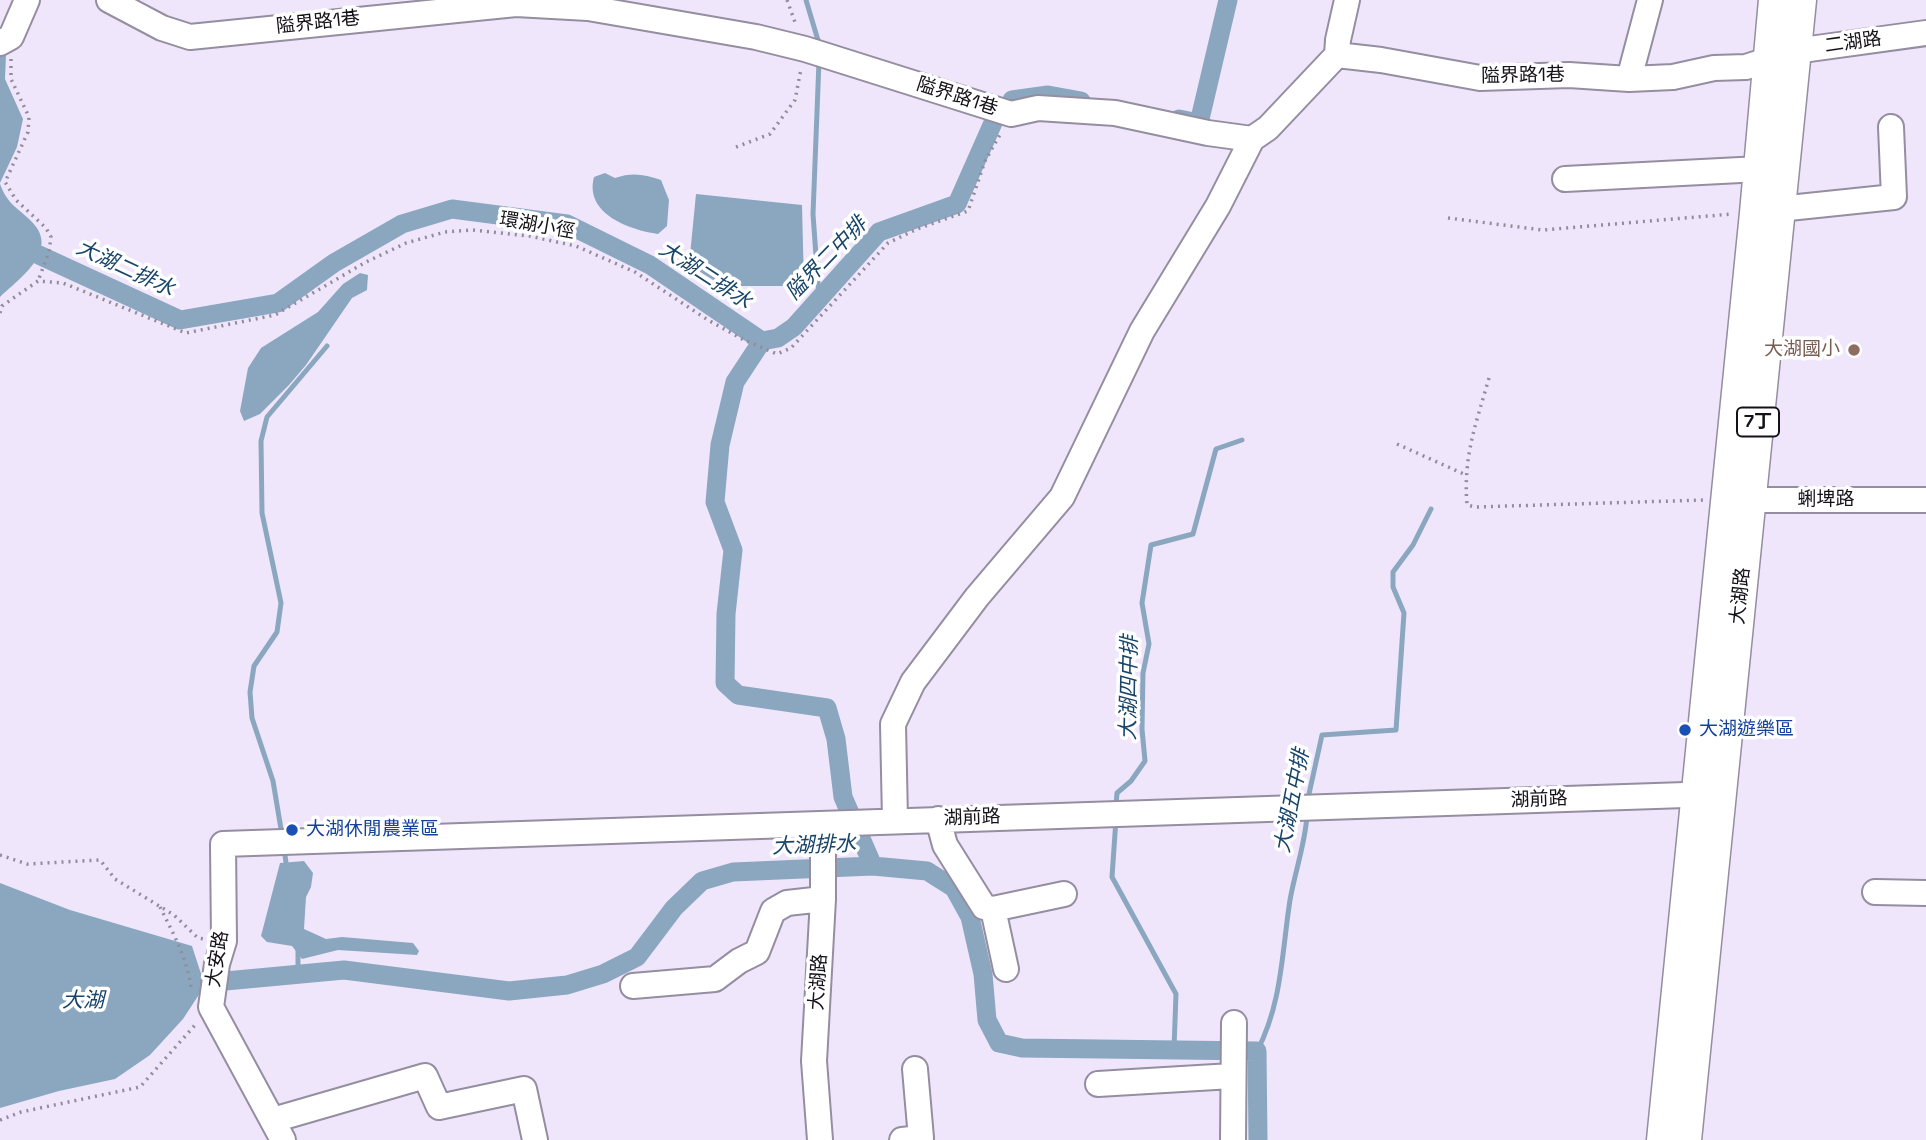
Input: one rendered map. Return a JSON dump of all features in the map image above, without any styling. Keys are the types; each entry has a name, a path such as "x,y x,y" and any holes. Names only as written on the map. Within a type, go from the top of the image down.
{"main road":[{"name":"7丁","path":"1775,0 1782,55"},
{"name":"7丁","path":"1782,55 1800,0"},
{"name":"大湖路","path":"1768,211 1760,169 1782,55"},
{"name":"大湖路","path":"1663,1140 1709,794 1782,55"},
{"name":"大湖路","path":"1685,1140 1709,794"}],"street":[{"path":"5,40 27,0"},
{"name":"隘界路1巷","path":"109,0 162,28 190,37 516,4 588,8 756,37 805,49 1012,114 1038,108 1115,113 1208,133 1252,139"},
{"path":"895,820 893,724 913,682 977,597 1062,497 1142,331 1218,206 1252,139 1268,128 1337,55 1347,0"},
{"path":"1629,79 1650,0"},
{"name":"二湖路","path":"1782,55 1926,33"},
{"name":"隘界路1巷","path":"1337,55 1480,78 1569,75 1629,79 1673,77 1714,68 1746,67 1782,55"},
{"path":"1768,211 1894,197 1891,127"},
{"path":"1565,179 1760,169"},
{"name":"蜊埤路","path":"1739,500 1926,500"},
{"name":"湖前路","path":"223,844 1709,794"},
{"path":"938,819 945,845 984,907 993,909 1064,894"},
{"name":"大湖路","path":"820,1140 814,1061 823,900 824,824"},
{"name":"大安路","path":"223,844 223,941 202,1012 278,1130"},
{"path":"1875,892 1926,893"},
{"path":"633,986 715,979 757,951 773,911 788,903 823,900"},
{"path":"993,909 1006,969"},
{"path":"1233,1140 1234,1023"},
{"path":"902,1140 921,1138 915,1069"},
{"path":"278,1130 425,1076 439,1107 524,1089 535,1140"},
{"path":"1098,1084 1232,1076"}],"path":[{"path":"736,147 770,134 795,100 805,49 787,0"},
{"path":"0,313 2,306 38,281 51,237 46,228 16,200 5,182 28,132 29,117 11,79 5,40"},
{"name":"環湖小徑","path":"38,281 63,283 187,333 275,314 366,262 406,243 445,232 484,231 529,236 576,246 635,272 708,320 777,354 791,348 888,243 917,229 968,211 985,161 1012,114"},
{"path":"1448,218 1543,230 1768,211"},
{"path":"1489,378 1467,454 1467,505 1475,508 1739,500"},
{"path":"1397,444 1466,475"},
{"path":"0,855 27,864 100,860 114,879 174,915 198,938 223,941"},
{"path":"159,905 184,958 192,989"},
{"path":"0,1120 21,1112 140,1087 192,1028 202,1012"},
{"path":"192,1028 202,1012"}],"water":[{"path":"0,51 6,55 5,79 23,119 17,147 0,183"},
{"path":"605,173 615,178 638,174 661,180 669,200 667,226 658,234 647,232 623,224 602,210 593,190 594,177"},
{"path":"0,184 9,201 39,232 42,242 34,263 0,297"},
{"path":"696,194 802,205 804,286 723,286 689,265"},
{"path":"360,273 368,275 367,290 352,298 289,385 260,414 244,421 240,411 248,368 261,348 318,312 343,284"},
{"path":"304,861 313,873 306,897 304,929 326,939 342,937 413,943 419,951 417,955 338,950 302,959 292,946 267,942 261,936 280,863"},
{"name":"大湖","path":"0,883 70,910 192,946 204,983 200,993 183,1019 150,1055 115,1079 0,1108"}],"waterway":[{"path":"806,0 820,47"},
{"name":"隘界二中排","path":"1179,119 1199,123 1228,0"},
{"path":"819,61 813,214 819,298"},
{"name":"隘界二中排","path":"1012,100 1048,95 1081,101"},
{"name":"隘界二中排","path":"762,341 778,338 794,327 879,232 957,204 996,116"},
{"name":"大湖二排水","path":"39,255 180,320 278,303 334,263 402,224 452,209 567,224 650,265 762,341"},
{"name":"大湖二排水","path":"762,341 735,382 720,445 715,502 733,550 726,614 725,683 738,695 827,708 836,739 843,797 873,866"},
{"path":"282,835 273,781 252,718 250,692 254,666 277,632 281,603 262,513 261,441 267,417 327,346"},
{"name":"大湖四中排","path":"1116,806 1117,793 1131,781 1145,761 1142,729 1143,673 1149,644 1142,603 1151,545 1193,534 1216,449 1242,440"},
{"name":"大湖五中排","path":"1307,803 1322,735 1396,730 1404,613 1393,587 1393,572 1413,545 1431,509"},
{"name":"大湖五中排","path":"1257,1051 1272,1015 1290,900 1307,816"},
{"name":"大湖四中排","path":"1116,819 1112,877 1176,994 1174,1048"},
{"path":"284,848 287,870"},
{"name":"大湖排水","path":"204,983 344,970 509,991 567,985 603,974 637,957 674,908 702,881 733,872 873,866 927,871 954,888 970,917 983,974 987,1020 999,1043 1022,1048 1257,1051 1258,1140"},
{"path":"298,950 298,975"}],"place":[{"name":"大湖國小","path":"1854,350"},
{"name":"大湖遊樂區","path":"1685,730"},
{"name":"大湖休閒農業區","path":"292,830"}]}
